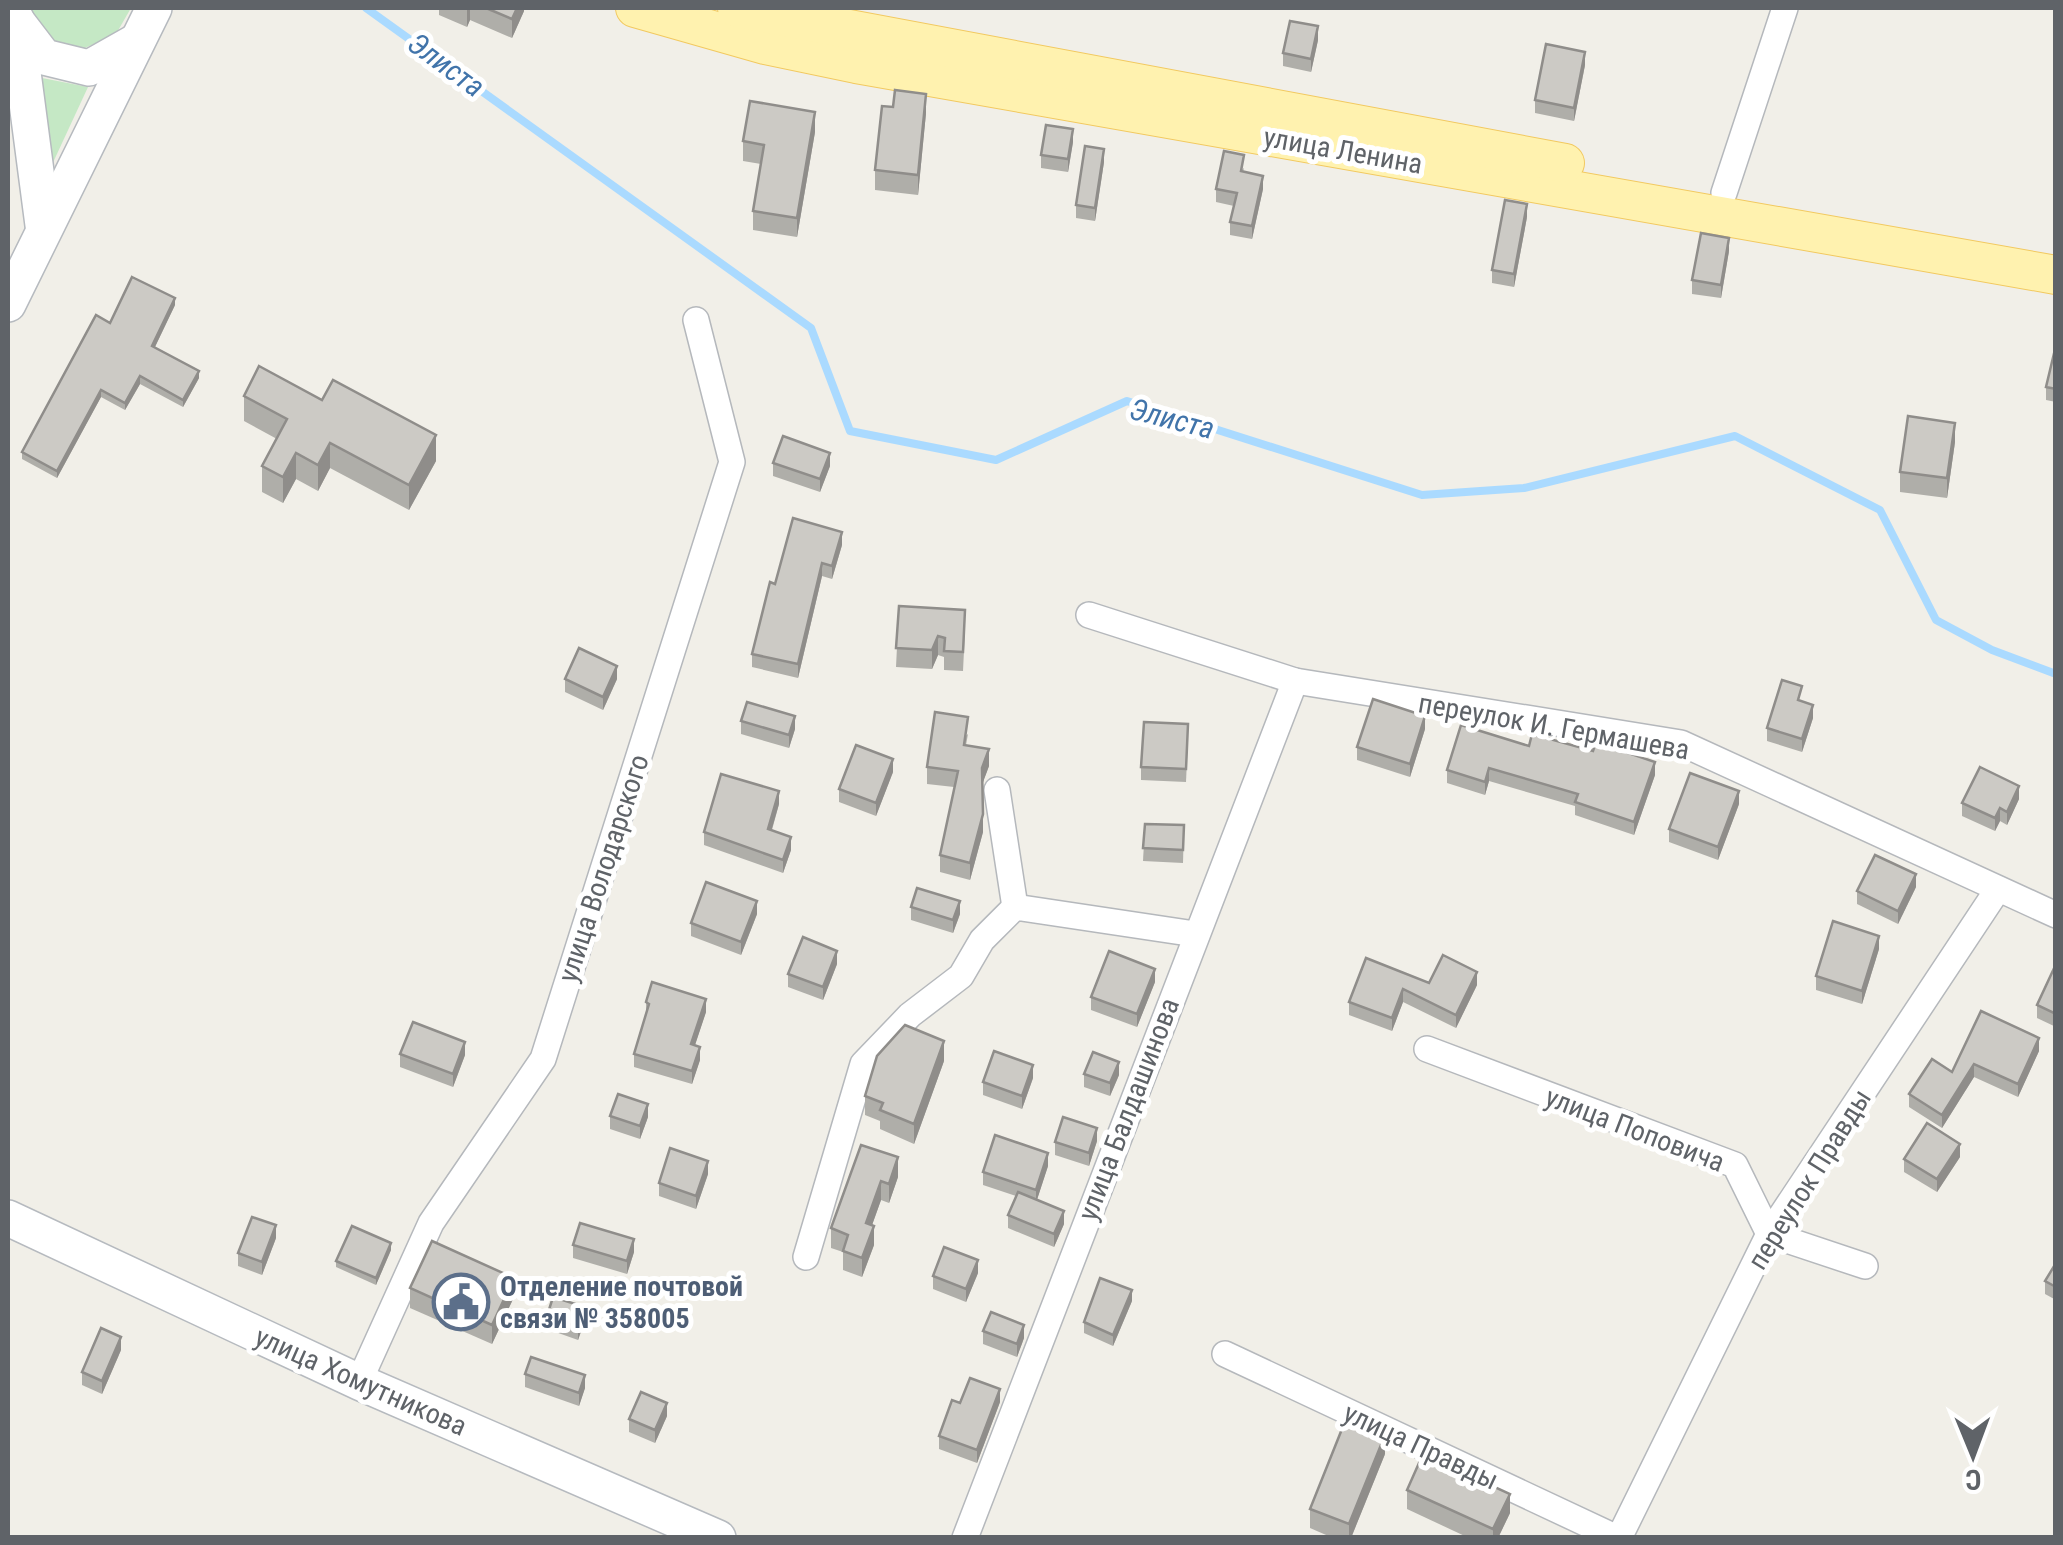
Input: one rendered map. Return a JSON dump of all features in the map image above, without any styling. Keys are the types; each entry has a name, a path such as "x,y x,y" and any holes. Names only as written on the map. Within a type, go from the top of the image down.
{"main road":[{"name":"улица Ленина","path":"636,8 765,45 856,64 2056,275"},
{"name":"улица Ленина","path":"737,8 1724,193 2056,249"}],"street":[{"path":"8,304 43,225 154,8"},
{"path":"1724,193 1785,8"},
{"path":"16,13 44,57 89,68 134,42"},
{"path":"16,13 43,225"},
{"name":"улица Володарского","path":"359,1382 430,1223 543,1059 732,462 696,320"},
{"name":"переулок И. Гермашева","path":"1089,615 1296,681 1680,744 2056,915"},
{"name":"улица Балдашинова","path":"965,1538 1195,934 1296,681"},
{"path":"997,790 1015,907"},
{"name":"переулок Правды","path":"1618,1538 1770,1234 1998,890"},
{"path":"1015,907 1195,934"},
{"path":"806,1258 863,1064 910,1016 961,976 982,940 1015,907"},
{"name":"улица Поповича","path":"1426,1050 1735,1165 1770,1234"},
{"name":"улица Хомутникова","path":"8,1218 359,1382 718,1538"},
{"path":"1770,1234 1865,1266"},
{"name":"улица Правды","path":"1224,1354 1618,1538"}],"green space":[{"path":"29,8 131,8 116,34 78,51 56,47 42,37"},
{"path":"37,77 88,87 50,169"}],"building":[{"path":"486,8 517,8 512,19"},
{"path":"1290,21 1318,26 1311,59 1283,53"},
{"path":"1546,44 1585,52 1574,108 1535,100"},
{"path":"895,90 926,94 918,175 875,170 882,106 893,107"},
{"path":"750,101 815,112 797,218 753,211 764,145 743,141"},
{"path":"1046,125 1073,129 1068,159 1041,155"},
{"path":"1085,146 1104,149 1095,208 1076,205"},
{"path":"1224,151 1244,155 1241,171 1263,176 1252,226 1230,222 1237,193 1216,189"},
{"path":"1505,200 1527,204 1514,274 1492,270"},
{"path":"1701,233 1729,238 1721,285 1692,280"},
{"path":"132,277 175,298 152,346 199,371 183,400 140,376 125,403 101,390 57,471 22,452 96,315 110,323"},
{"path":"2056,345 2056,389 2046,387"},
{"path":"259,366 322,400 333,380 436,435 409,485 330,443 318,465 296,453 283,477 262,466 287,419 244,396"},
{"path":"1908,416 1955,423 1947,478 1900,472"},
{"path":"783,436 830,453 820,479 773,463"},
{"path":"793,518 842,532 832,566 822,563 798,664 752,654 770,582 775,584"},
{"path":"899,606 965,610 963,652 944,651 945,638 938,636 932,650 896,648"},
{"path":"579,648 617,666 603,697 565,679"},
{"path":"1782,680 1802,686 1798,700 1813,705 1802,739 1767,728"},
{"path":"1373,699 1425,716 1410,764 1357,747"},
{"path":"747,702 795,716 789,735 741,721"},
{"path":"935,712 968,717 964,745 989,749 982,768 983,814 970,863 940,855 958,771 927,767"},
{"path":"1144,722 1188,724 1186,769 1141,767"},
{"path":"1461,725 1529,746 1532,734 1593,751 1596,742 1655,762 1634,822 1575,802 1578,794 1489,768 1485,782 1447,770"},
{"path":"856,745 893,759 876,803 839,789"},
{"path":"1980,767 2019,786 2007,812 2000,808 1995,818 1962,803"},
{"path":"1690,773 1739,791 1718,847 1669,829"},
{"path":"721,774 779,791 768,829 791,837 783,860 704,832"},
{"path":"1145,824 1184,825 1183,850 1143,848"},
{"path":"1875,855 1916,874 1898,911 1857,891"},
{"path":"706,882 757,901 741,942 691,923"},
{"path":"917,888 960,901 953,920 911,907"},
{"path":"1833,921 1879,936 1862,991 1816,976"},
{"path":"803,937 837,951 823,987 788,974"},
{"path":"1109,951 1155,969 1137,1014 1091,997"},
{"path":"1443,955 1477,972 1456,1015 1403,989 1392,1018 1349,1002 1366,958 1429,983"},
{"path":"2056,964 2056,1014 2037,1005"},
{"path":"652,982 706,999 691,1044 700,1047 692,1071 634,1054"},
{"path":"1981,1011 2039,1038 2018,1084 1974,1064 1942,1115 1909,1094 1932,1059 1952,1072"},
{"path":"413,1022 465,1042 453,1074 400,1054"},
{"path":"905,1025 944,1041 914,1124 880,1110 883,1103 865,1096 877,1056"},
{"path":"994,1051 1033,1065 1022,1096 983,1082"},
{"path":"1093,1052 1119,1062 1110,1083 1084,1074"},
{"path":"618,1094 648,1104 640,1126 610,1116"},
{"path":"1063,1117 1097,1128 1089,1153 1055,1142"},
{"path":"1927,1123 1960,1144 1937,1179 1904,1159"},
{"path":"995,1135 1048,1153 1036,1190 983,1172"},
{"path":"861,1145 898,1157 889,1184 881,1181 866,1223 874,1226 862,1258 843,1251 848,1235 831,1228"},
{"path":"670,1148 708,1161 696,1196 659,1183"},
{"path":"1018,1192 1064,1211 1054,1234 1008,1215"},
{"path":"252,1217 276,1225 262,1262 238,1253"},
{"path":"580,1223 634,1239 627,1261 573,1245"},
{"path":"352,1226 391,1243 376,1278 336,1261"},
{"name":"Отделение почтовой связи № 358005","path":"432,1241 514,1278 492,1325 410,1288"},
{"path":"944,1247 978,1260 966,1289 933,1276"},
{"path":"2056,1263 2056,1287 2045,1281"},
{"path":"1100,1278 1132,1290 1113,1335 1084,1322"},
{"path":"553,1297 585,1307 578,1327 547,1316"},
{"path":"991,1312 1024,1325 1017,1344 983,1331"},
{"path":"101,1328 121,1337 102,1381 82,1372"},
{"path":"531,1357 585,1375 579,1393 525,1374"},
{"path":"970,1378 1000,1389 977,1450 939,1436 952,1400 960,1403"},
{"path":"641,1392 667,1403 655,1430 629,1419"},
{"path":"1346,1419 1385,1435 1349,1524 1310,1509"},
{"path":"1423,1454 1510,1494 1493,1529 1407,1490"}],"waterway":[{"name":"Элиста","path":"366,8 811,328 850,431 996,460 1127,401 1422,495 1524,488 1735,436 1880,510 1936,620 1992,650 2056,674"}],"place":[{"name":"Отделение почтовой связи № 358005","path":"461,1302"}]}
